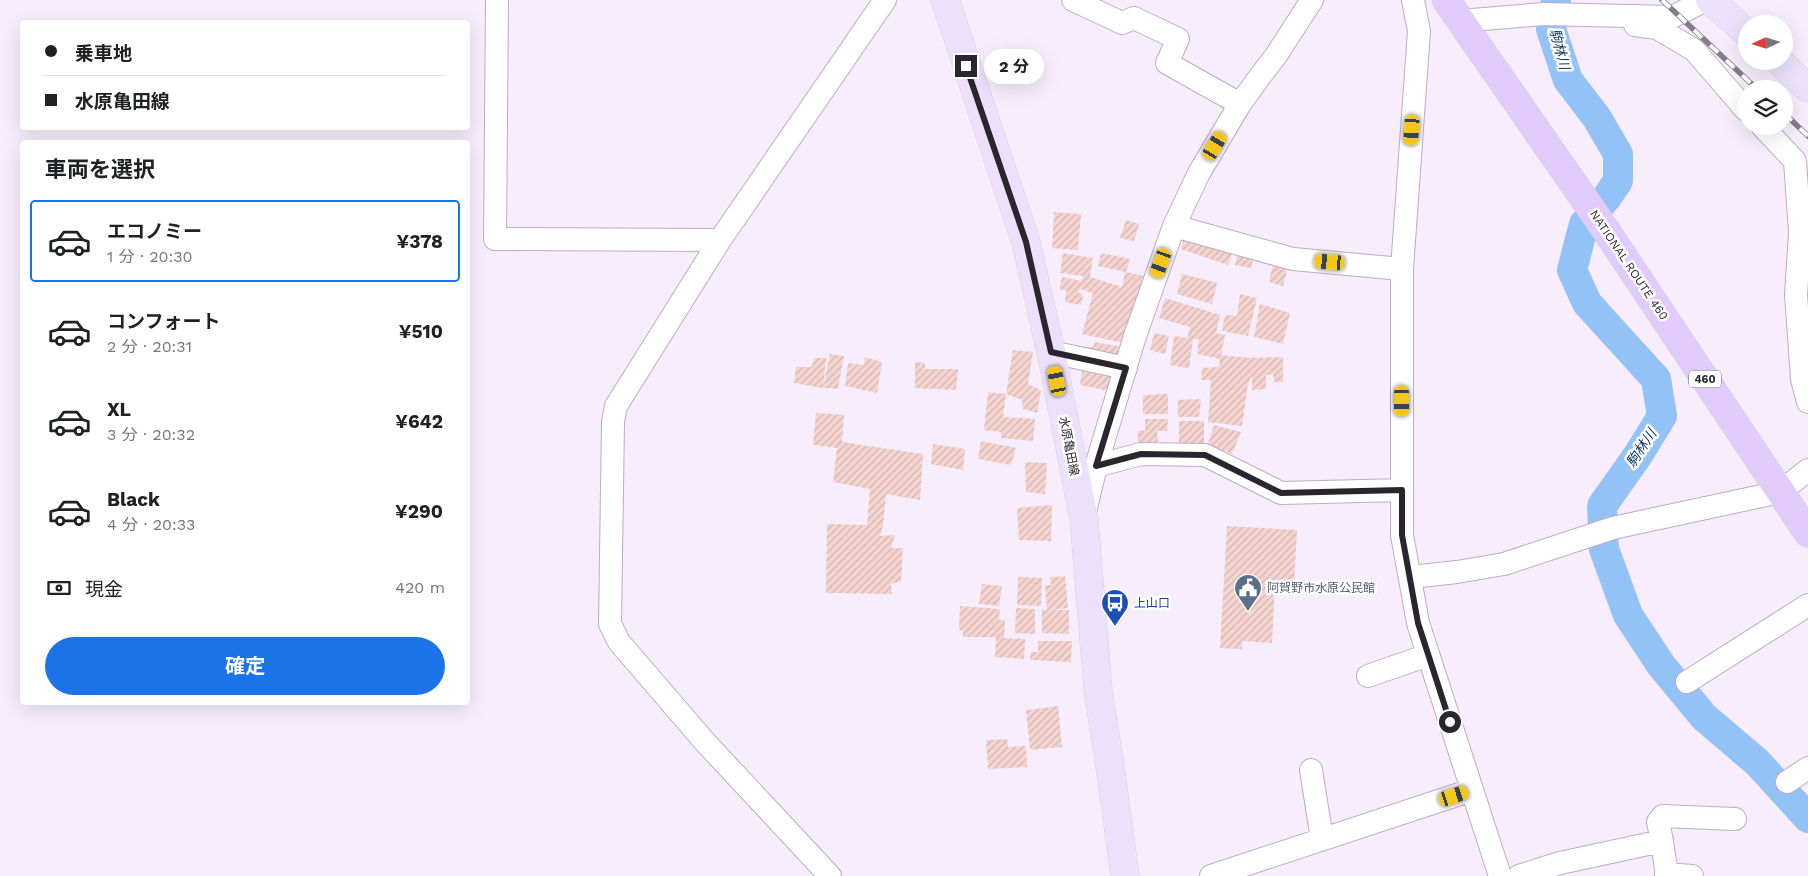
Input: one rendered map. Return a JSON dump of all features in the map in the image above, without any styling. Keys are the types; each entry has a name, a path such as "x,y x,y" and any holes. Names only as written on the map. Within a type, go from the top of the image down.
{"highway":[{"name":"NATIONAL ROUTE 460","path":"1453,10 1582,196 1808,533"}],"main road":[{"name":"水原亀田線","path":"945,0 1026,242 1051,352 1084,520 1098,690 1112,773 1125,876"},
{"path":"1710,0 1738,25"},
{"path":"1789,70 1808,88"}],"street":[{"path":"498,0 494,239 720,240"},
{"path":"830,876 705,742 619,642 610,624 614,422 616,406 720,240 885,0"},
{"path":"1073,0 1122,23 1134,18 1178,38 1167,62 1240,104"},
{"path":"1084,520 1096,466 1135,336 1174,226 1199,173 1240,104 1275,57 1312,0"},
{"path":"1412,0 1419,31 1402,269 1402,535 1418,623 1500,876"},
{"path":"1453,10 1672,17 1706,0"},
{"path":"1612,15 1633,25 1657,28 1694,50 1738,101"},
{"path":"1770,135 1801,168 1800,232 1796,294 1802,379 1808,402"},
{"path":"1174,226 1293,259 1402,269"},
{"path":"1051,352 1126,368"},
{"path":"1096,466 1141,454 1205,455 1281,493 1402,490"},
{"path":"1411,577 1504,564 1612,528 1780,492 1808,470"},
{"path":"1687,682 1808,605"},
{"path":"1368,676 1428,655"},
{"path":"1787,782 1808,768"},
{"path":"1311,770 1322,839"},
{"path":"1211,876 1472,790"},
{"path":"1692,876 1666,875 1658,822 1663,816 1736,819"},
{"path":"1519,876 1560,863 1662,841"}],"building":[{"path":"1054,212 1081,214 1078,250 1052,248"},
{"path":"1126,220 1139,224 1134,241 1120,238"},
{"path":"1185,235 1233,250 1228,265 1181,249"},
{"path":"1238,252 1254,255 1251,268 1235,265"},
{"path":"1063,253 1093,258 1090,277 1122,287 1125,272 1144,276 1124,343 1082,334 1093,293 1080,289 1078,293 1083,294 1081,305 1065,302 1066,291 1059,289 1062,277 1082,281 1083,276 1060,273"},
{"path":"1101,253 1130,259 1126,272 1098,266"},
{"path":"1273,263 1288,266 1283,286 1269,282"},
{"path":"1182,274 1217,283 1212,304 1177,294"},
{"path":"1240,294 1257,298 1248,336 1222,331 1225,315 1237,316"},
{"path":"1165,298 1220,315 1216,333 1225,335 1221,355 1250,358 1283,357 1283,382 1274,382 1273,374 1266,375 1266,389 1252,390 1252,376 1248,383 1242,426 1208,422 1211,380 1201,380 1202,368 1219,367 1220,359 1197,354 1199,339 1193,339 1189,368 1170,365 1174,336 1187,338 1190,327 1159,318"},
{"path":"1260,304 1290,313 1283,344 1254,337"},
{"path":"1154,333 1169,336 1165,354 1150,350"},
{"path":"1095,342 1121,347 1117,364 1084,358 1087,347 1093,347"},
{"path":"1013,350 1033,352 1028,384 1041,390 1037,413 1023,409 1022,400 1006,394"},
{"path":"830,354 844,356 838,389 823,388"},
{"path":"865,357 882,362 877,393 845,386 848,363 864,365"},
{"path":"815,358 826,358 823,388 794,383 796,367 811,367"},
{"path":"915,362 925,363 925,369 958,369 956,390 915,388"},
{"path":"1083,363 1115,369 1109,391 1080,385"},
{"path":"988,392 1006,394 1003,417 1035,419 1033,441 1001,438 1001,432 984,430"},
{"path":"1168,394 1168,414 1143,414 1143,395"},
{"path":"1201,399 1199,417 1178,417 1178,400"},
{"path":"816,413 844,415 842,442 923,454 920,500 886,494 883,526 880,536 895,535 891,548 903,548 901,581 891,584 892,594 826,593 827,524 867,525 870,489 833,482 837,448 813,445"},
{"path":"1145,419 1168,419 1167,431 1157,431 1158,442 1138,442 1138,430 1145,431"},
{"path":"1179,421 1204,421 1204,445 1179,445"},
{"path":"1214,425 1241,432 1232,454 1208,444"},
{"path":"981,441 1016,448 1011,465 978,459"},
{"path":"933,444 965,449 963,470 931,464"},
{"path":"1025,462 1047,463 1045,494 1026,492"},
{"path":"1052,505 1051,541 1019,540 1017,508"},
{"name":"阿賀野市水原公民館","path":"1227,526 1297,530 1294,583 1275,582 1272,643 1242,641 1242,649 1220,648"},
{"path":"1065,576 1068,608 1049,610 1069,610 1069,634 1042,633 1042,609 1047,611 1045,585 1051,585 1050,577"},
{"path":"1018,577 1042,578 1041,606 1017,605"},
{"path":"982,584 1002,586 999,606 979,604"},
{"path":"960,606 1000,609 999,620 1005,620 1004,638 1025,639 1024,659 995,657 996,637 963,637 963,631 959,630"},
{"path":"1016,608 1035,609 1035,634 1015,633"},
{"path":"1038,641 1072,641 1071,662 1030,660 1031,652 1038,652"},
{"path":"1058,706 1062,747 1030,750 1026,710"},
{"path":"1007,739 1008,747 1026,746 1027,767 988,769 986,740"}],"waterway":[{"name":"駒林川","path":"1556,0 1551,29 1568,80 1597,118 1618,154 1618,181 1584,224 1572,270 1587,303 1656,379 1662,416 1638,455 1602,506 1604,549 1628,615 1661,665 1704,717 1758,763 1808,818"}],"railway":[{"path":"1662,0 1747,80"},
{"path":"1793,122 1808,136"}],"place":[{"name":"阿賀野市水原公民館","path":"1248,612"},
{"name":"上山口","path":"1115,627"}],"route":[{"path":"966,66 1026,242 1038,288 1051,352 1126,368 1096,466 1141,454 1205,455 1281,493 1402,490 1402,535 1418,623 1450,722"}]}
